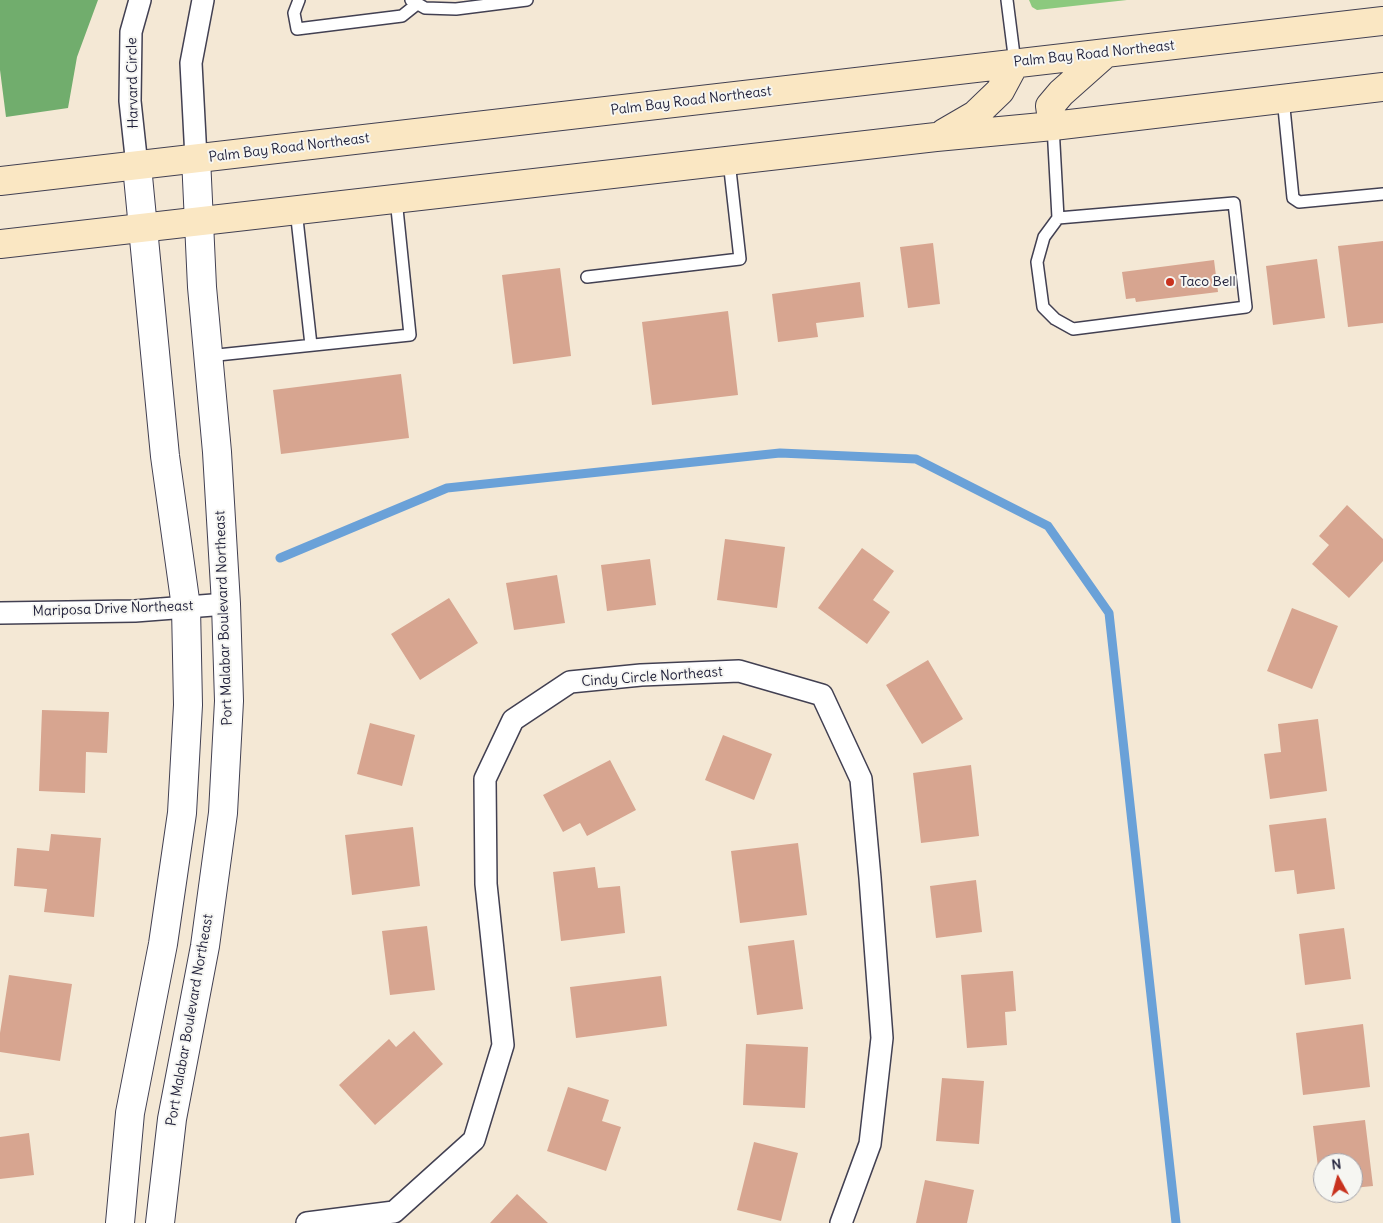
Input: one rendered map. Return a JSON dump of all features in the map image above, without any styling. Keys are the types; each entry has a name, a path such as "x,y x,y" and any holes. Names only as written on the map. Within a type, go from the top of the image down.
{"main road":[{"name":"Palm Bay Road Northeast","path":"0,181 1383,20"},
{"path":"1053,126 1050,106 1061,93 1106,53"},
{"path":"936,137 975,115 1000,91 1015,63"},
{"path":"0,244 936,137 1053,126 1383,87"}],"street":[{"name":"Harvard Circle","path":"137,166 130,101 131,32 140,0"},
{"path":"196,158 191,63 203,0"},
{"name":"Port Malabar Boulevard Northeast","path":"160,1223 172,1119 205,946 223,813 229,702 226,604 217,452 202,287 196,158"},
{"path":"120,1223 130,1113 163,944 182,813 188,705 186,607 165,456 137,166"},
{"name":"Mariposa Drive Northeast","path":"0,613 135,611 226,604"},
{"name":"Cindy Circle Northeast","path":"307,1223 394,1212 474,1140 503,1045 486,884 484,779 514,720 570,682 641,675 739,671 822,695 860,779 870,878 882,1038 870,1144 841,1223"}],"lane":[{"path":"299,0 294,12 297,29 402,16 414,2 425,8 456,9 527,0"},
{"path":"1007,0 1015,63"},
{"path":"1283,98 1293,198 1300,202 1383,194"},
{"path":"1053,126 1058,218 1044,237 1037,262 1043,307 1055,319 1073,329 1246,308 1234,203 1058,218"},
{"path":"587,277 740,259 729,161"},
{"path":"208,356 410,335 396,199"},
{"path":"296,210 311,345"}],"green space":[{"path":"0,0 98,0 77,57 68,108 6,117 0,70"},
{"path":"1029,0 1127,0 1037,10 1032,7"}],"building":[{"path":"1383,241 1383,323 1348,327 1338,246"},
{"path":"933,243 940,304 908,308 900,247"},
{"path":"1317,259 1325,318 1273,325 1266,266"},
{"name":"Taco Bell","path":"1214,260 1218,292 1136,302 1135,298 1126,299 1122,272"},
{"path":"560,268 571,356 513,364 502,275"},
{"path":"860,282 864,317 816,323 818,337 778,342 772,294"},
{"path":"728,311 738,395 652,405 642,322"},
{"path":"401,374 409,438 281,454 273,390"},
{"path":"1347,505 1383,539 1383,561 1349,598 1312,564 1329,545 1319,536"},
{"path":"725,539 785,547 777,608 717,600"},
{"path":"862,548 894,571 873,600 890,612 867,644 818,608"},
{"path":"650,559 656,605 607,611 601,565"},
{"path":"557,575 565,623 514,630 506,583"},
{"path":"449,598 478,643 420,680 391,634"},
{"path":"1292,608 1338,626 1312,689 1267,671"},
{"path":"928,660 963,719 922,744 886,685"},
{"path":"42,710 109,712 107,753 86,752 85,793 39,791"},
{"path":"1318,719 1327,791 1270,799 1264,754 1281,752 1278,724"},
{"path":"370,723 415,735 402,786 357,774"},
{"path":"723,735 772,754 754,800 705,780"},
{"path":"610,760 636,810 587,836 580,823 563,832 543,795"},
{"path":"971,765 979,836 921,843 913,773"},
{"path":"1326,818 1335,889 1297,894 1294,870 1275,872 1269,825"},
{"path":"413,827 420,886 352,895 345,835"},
{"path":"51,834 101,838 94,917 44,912 47,889 14,886 17,848 49,851"},
{"path":"798,843 807,915 740,923 731,851"},
{"path":"595,867 598,888 620,886 625,933 561,941 553,872"},
{"path":"976,880 982,932 936,938 930,886"},
{"path":"427,926 435,990 390,995 382,931"},
{"path":"1344,928 1351,979 1305,985 1299,934"},
{"path":"794,940 803,1009 757,1015 748,946"},
{"path":"1013,971 1016,1011 1005,1012 1007,1045 967,1048 961,975"},
{"path":"9,975 72,984 60,1061 0,1052 0,1033"},
{"path":"661,976 667,1026 576,1038 570,987"},
{"path":"1363,1024 1370,1087 1303,1095 1296,1033"},
{"path":"414,1031 443,1064 375,1125 339,1085 389,1039 396,1047"},
{"path":"746,1044 808,1047 805,1108 743,1105"},
{"path":"942,1078 984,1081 979,1144 936,1141"},
{"path":"568,1087 609,1100 602,1121 621,1127 606,1171 547,1151"},
{"path":"1365,1120 1373,1186 1363,1187 1363,1153 1316,1153 1313,1126"},
{"path":"29,1133 34,1175 0,1179 0,1137"},
{"path":"754,1142 798,1153 781,1221 737,1210"},
{"path":"925,1180 974,1190 967,1223 916,1223"},
{"path":"517,1194 548,1223 490,1223"}],"waterway":[{"path":"280,558 447,488 780,453 916,459 1048,526 1109,613 1176,1223"}],"place":[{"name":"Taco Bell","path":"1170,282"}]}
